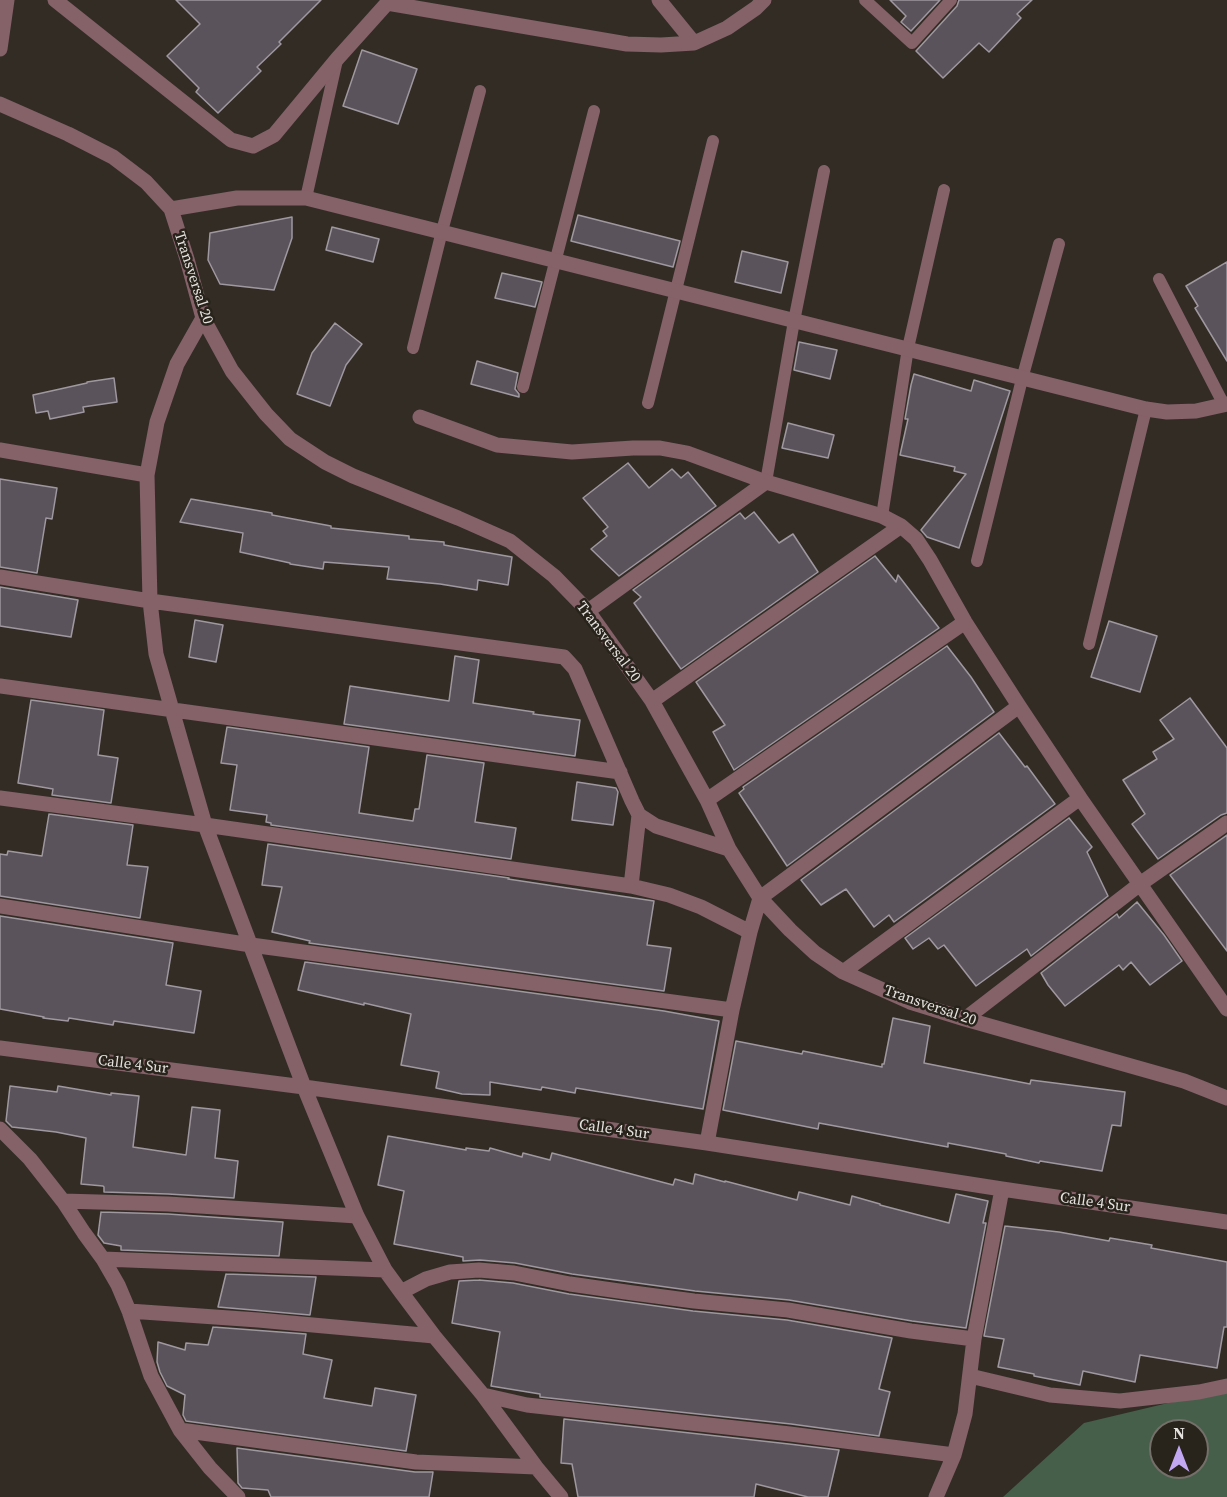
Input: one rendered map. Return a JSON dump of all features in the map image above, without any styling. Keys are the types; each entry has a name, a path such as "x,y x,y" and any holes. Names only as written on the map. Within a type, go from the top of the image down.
{"street":[{"path":"0,49 7,0"},
{"path":"55,0 231,140 253,146 274,135 388,1 627,44 661,45 694,43 727,28 764,0"},
{"path":"659,0 694,43"},
{"name":"Transversal 20","path":"0,104 113,157 146,182 171,210 203,318 232,371 266,414 290,439 325,462 353,476 510,541 554,576 588,611 652,701 707,801 729,849 760,898 815,953 843,972 910,1002 1174,1078 1227,1098"},
{"path":"171,210 237,198 306,198 1146,409 1167,412 1196,411 1226,405"},
{"path":"203,318 177,364 156,422 147,475 150,601 156,654 205,825 304,1087 357,1216 385,1270 561,1497"},
{"path":"420,417 498,445 572,452 660,448 687,453 766,482 882,516 901,526 916,539 965,622 1080,798 1227,1009"},
{"path":"0,450 147,475"},
{"path":"588,611 766,482"},
{"path":"652,701 901,526"},
{"path":"0,577 150,601 564,657 575,669 639,815 631,886"},
{"path":"707,801 965,622"},
{"path":"0,686 620,772"},
{"path":"707,1143 732,1010 760,898 1020,706"},
{"path":"0,798 631,886 669,895 701,907 750,932"},
{"path":"843,972 1080,798"},
{"path":"639,815 656,826 729,849"},
{"path":"965,1019 1140,884 1227,823"},
{"path":"0,906 250,945 732,1010"},
{"name":"Calle 4 Sur","path":"0,1048 304,1087 707,1143 1227,1222"},
{"path":"0,1129 30,1159 63,1201 103,1259 129,1311 151,1376 180,1430 210,1468 238,1497"},
{"path":"936,1497 954,1455 965,1414 974,1339 1002,1189"},
{"path":"63,1201 168,1204 357,1216"},
{"path":"103,1259 385,1270"},
{"path":"401,1292 426,1279 450,1272 479,1270 514,1273 633,1293 788,1310 974,1339"},
{"path":"129,1311 434,1336"},
{"path":"970,1376 1050,1395 1120,1401 1199,1392 1227,1386"},
{"path":"483,1395 527,1405 954,1455"},
{"path":"180,1430 416,1462 536,1467"}],"lane":[{"path":"865,0 912,43 951,0"},
{"path":"306,198 337,59"},
{"path":"413,348 480,91"},
{"path":"523,387 594,111"},
{"path":"648,403 713,141"},
{"path":"766,482 794,321 824,171"},
{"path":"882,516 908,348 944,190"},
{"path":"977,561 1022,379 1059,244"},
{"path":"1159,279 1226,405"},
{"path":"1089,644 1146,409"}],"green space":[{"path":"1227,1389 1227,1497 1003,1497 1084,1423"}],"building":[{"path":"176,0 321,0 257,67 261,71 218,113 196,92 199,88 167,56 200,24"},
{"path":"890,0 940,0 911,31 901,22 906,16"},
{"path":"959,0 1032,0 1017,14 1021,18 989,52 979,43 943,78 916,51 957,6"},
{"path":"362,50 417,69 398,124 343,106"},
{"path":"578,215 680,241 673,267 571,241"},
{"path":"292,217 292,238 274,290 220,284 208,260 210,233"},
{"path":"332,227 379,239 373,262 326,250"},
{"path":"742,251 788,262 781,293 735,282"},
{"path":"1227,262 1227,361 1195,308 1198,306 1186,286"},
{"path":"502,273 542,282 535,307 495,298"},
{"path":"335,323 362,344 346,365 330,406 297,394 312,353"},
{"path":"799,342 837,350 830,379 794,370"},
{"path":"477,361 518,373 515,389 519,397 471,384"},
{"path":"914,374 971,391 974,380 1010,391 959,548 927,537 921,530 966,474 954,471 955,467 900,455"},
{"path":"114,378 117,402 83,407 84,412 50,419 48,411 36,413 33,395"},
{"path":"788,423 834,435 828,458 782,448"},
{"path":"628,463 649,488 672,469 681,478 688,472 716,506 619,576 591,549 607,536 603,531 608,527 583,498"},
{"path":"0,479 57,488 52,519 46,518 37,573 0,567"},
{"path":"191,499 272,513 272,515 331,526 331,528 409,536 409,539 444,542 444,545 512,557 508,585 478,580 477,590 387,579 389,567 324,562 323,569 240,552 243,533 180,522"},
{"path":"754,512 779,543 793,534 818,572 681,669 634,603 641,597 633,590 740,513 745,519"},
{"path":"875,556 896,582 898,575 939,628 734,770 713,732 725,725 696,682"},
{"path":"0,587 78,600 71,637 0,626"},
{"path":"195,620 223,625 216,662 189,657"},
{"path":"1109,621 1157,636 1140,692 1091,677"},
{"path":"947,646 994,712 787,866 739,793 744,789 743,787"},
{"path":"455,656 479,660 473,703 580,720 575,756 344,724 350,686 449,701"},
{"path":"1190,698 1227,748 1227,813 1158,859 1132,824 1145,814 1123,780 1157,759 1153,752 1174,739 1160,720"},
{"path":"31,700 104,710 98,755 118,758 111,803 52,795 53,789 18,783"},
{"path":"227,727 369,747 359,813 413,821 415,809 419,809 427,755 484,763 475,822 516,828 511,859 271,825 266,822 267,815 230,810 237,765 221,763"},
{"path":"999,733 1055,804 894,922 889,915 874,927 846,889 821,905 801,880"},
{"path":"577,782 616,788 618,792 613,825 572,820"},
{"path":"49,814 133,825 127,865 148,867 140,918 0,896 0,854 7,855 8,851 42,856"},
{"path":"1069,818 1092,847 1087,852 1108,896 1031,956 1027,949 976,986 944,945 938,949 929,938 913,949 905,938"},
{"path":"1227,835 1227,951 1170,875"},
{"path":"268,844 654,901 647,945 671,948 664,991 309,943 310,941 272,932 282,887 262,885"},
{"path":"1137,902 1182,961 1150,985 1131,962 1123,970 1119,965 1065,1006 1041,973 1117,914 1119,918"},
{"path":"0,916 173,943 166,985 201,991 194,1033 114,1021 113,1025 69,1018 68,1021 43,1018 0,1009"},
{"path":"305,962 664,1011 719,1021 703,1109 576,1088 575,1093 490,1082 490,1095 462,1094 436,1088 439,1072 401,1065 411,1014 298,990"},
{"path":"893,1018 930,1026 924,1063 1030,1084 1031,1080 1125,1092 1121,1126 1112,1125 1102,1171 1040,1161 1039,1163 948,1143 948,1147 819,1123 818,1129 723,1110 736,1041 802,1054 803,1051 882,1067"},
{"path":"10,1086 57,1092 58,1086 111,1095 111,1093 139,1096 133,1147 186,1155 192,1107 220,1110 215,1158 238,1161 234,1198 104,1192 103,1186 81,1184 86,1138 12,1127 6,1121"},
{"path":"388,1136 466,1150 466,1148 489,1151 490,1148 522,1157 523,1153 550,1160 552,1153 673,1185 675,1179 693,1184 695,1174 797,1200 799,1192 850,1205 852,1196 949,1223 956,1194 988,1201 966,1328 789,1300 695,1291 572,1274 515,1263 463,1261 463,1257 394,1244 404,1191 378,1185"},
{"path":"101,1212 283,1222 279,1256 121,1250 121,1246 104,1243 98,1235"},
{"path":"1005,1226 1109,1241 1110,1238 1227,1262 1227,1327 1224,1327 1217,1368 1140,1355 1135,1382 1083,1371 1080,1385 998,1367 1004,1339 984,1336"},
{"path":"226,1274 316,1277 310,1315 218,1307"},
{"path":"459,1281 513,1283 569,1294 693,1311 787,1320 892,1338 879,1389 890,1392 879,1436 791,1424 540,1397 540,1394 491,1386 500,1332 452,1323"},
{"path":"213,1327 306,1334 303,1354 332,1360 324,1398 372,1406 375,1388 416,1395 406,1451 186,1421 183,1415 185,1395 167,1386 160,1372 157,1362 158,1342 185,1350 186,1343 208,1345"},
{"path":"564,1419 839,1450 828,1497 808,1497 756,1484 754,1497 578,1497 572,1464 561,1463"},
{"path":"237,1448 415,1472 433,1472 429,1497 271,1497 268,1490 242,1488 238,1483"}]}
